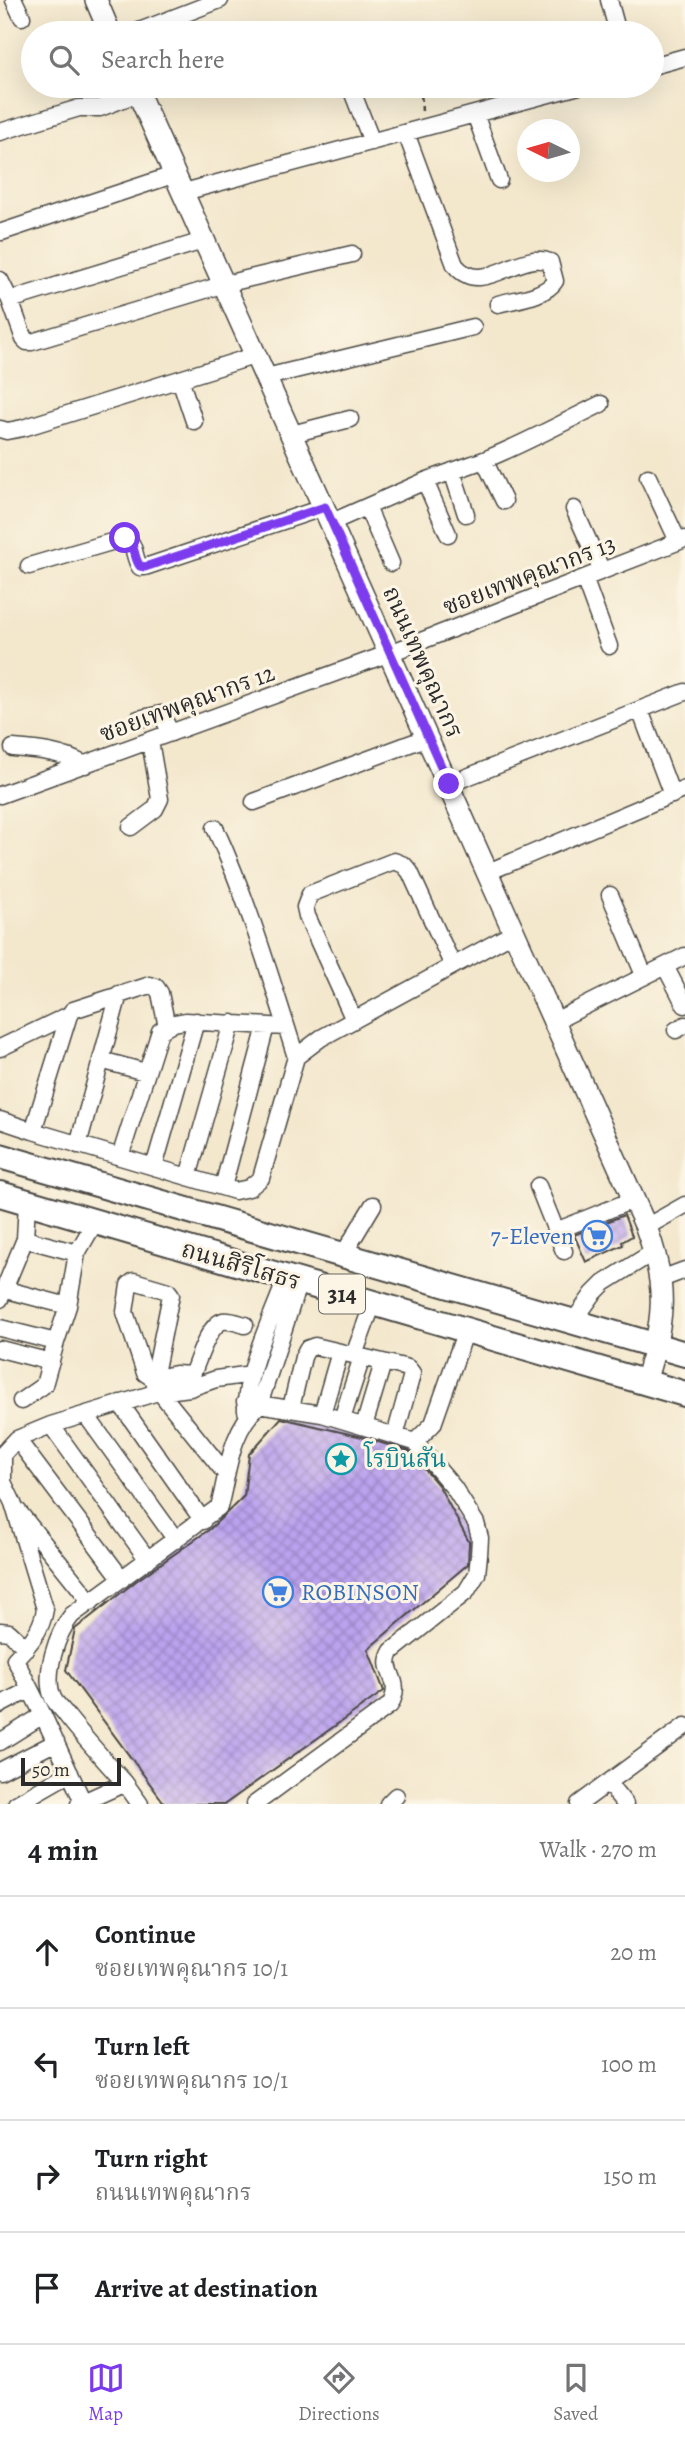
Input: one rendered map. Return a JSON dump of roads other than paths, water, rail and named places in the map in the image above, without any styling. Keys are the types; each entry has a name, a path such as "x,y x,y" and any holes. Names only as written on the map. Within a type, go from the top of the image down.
{"highway":[{"name":"ถนนสิริโสธร","path":"0,1156 685,1354"},
{"name":"ถนนสิริโสธร","path":"0,1194 685,1394"}],"main road":[{"path":"96,0 105,21"},
{"name":"ถนนเทพคุณากร","path":"141,98 646,1227 655,1251 663,1303 656,1346 645,1382"}],"street":[{"path":"165,21 219,0"},
{"path":"609,0 615,21"},
{"path":"664,63 685,57"},
{"path":"0,132 79,108 100,108 121,98"},
{"path":"355,98 372,142"},
{"path":"2,232 180,183 372,142 534,98"},
{"path":"475,114 499,180"},
{"path":"414,130 454,265 463,274 475,278 539,259 550,262 555,281 552,286 544,291 498,304"},
{"path":"10,300 205,240"},
{"path":"0,280 27,342 225,284 352,254"},
{"path":"266,376 473,327"},
{"path":"0,429 7,431 23,428 257,355"},
{"path":"180,379 194,421"},
{"path":"29,566 125,538 132,542 136,562 145,567 368,506 518,446 601,404"},
{"path":"292,434 350,419"},
{"path":"485,460 503,501"},
{"path":"452,471 466,514"},
{"path":"648,477 682,540"},
{"path":"425,481 448,534"},
{"path":"368,506 391,563"},
{"path":"574,509 602,571"},
{"name":"ซอยเทพคุณากร 13","path":"390,653 682,540"},
{"path":"584,578 609,646"},
{"name":"ซอยเทพคุณากร 12","path":"0,796 390,653"},
{"path":"449,784 685,692"},
{"path":"488,872 679,792 640,710"},
{"path":"138,719 161,714 171,733"},
{"path":"254,802 428,737"},
{"path":"131,827 155,809 160,799 150,740"},
{"path":"13,748 54,752 69,756 85,765"},
{"path":"0,1120 234,1191 249,1188 261,1178 296,1057 251,917 232,864 215,828"},
{"path":"354,1020 307,916 305,907 310,894 394,862 404,865 410,872 453,966"},
{"path":"610,895 644,975"},
{"path":"296,1057 321,1038 515,932"},
{"path":"555,1021 685,956"},
{"path":"665,965 685,1005"},
{"path":"0,1048 82,1006 141,986 156,987 160,993 167,1027"},
{"path":"78,1145 119,994"},
{"path":"33,1132 69,1015"},
{"path":"120,1157 160,1031 185,1021 286,1027"},
{"path":"154,1167 196,1021"},
{"path":"188,1177 232,1023"},
{"path":"223,1187 267,1026"},
{"path":"101,1060 145,1072"},
{"path":"538,1186 564,1251"},
{"path":"556,1231 635,1199"},
{"path":"27,1203 25,1239 2,1294 68,1306"},
{"path":"343,1255 373,1205"},
{"path":"646,1227 685,1205"},
{"path":"21,1401 44,1385 68,1306 76,1253 95,1222"},
{"path":"25,1239 76,1253"},
{"path":"573,1322 604,1283 655,1251"},
{"path":"661,1279 685,1270"},
{"path":"250,1408 252,1374 293,1280"},
{"path":"140,1804 52,1697 52,1661 57,1641 65,1623 219,1507 229,1455 250,1408 293,1280"},
{"path":"154,1383 171,1295 168,1291 134,1281 129,1285 125,1312 145,1373 226,1474"},
{"path":"322,1414 352,1355 373,1303"},
{"path":"191,1381 212,1328 227,1320 245,1325"},
{"path":"0,1328 56,1342"},
{"path":"415,1442 433,1424 466,1330"},
{"path":"291,1408 303,1357 307,1349 315,1346 408,1368 412,1373 395,1436"},
{"path":"0,1349 51,1362"},
{"path":"342,1419 352,1355"},
{"path":"364,1426 383,1363"},
{"path":"0,1667 21,1654 44,1620 45,1609 13,1503 3,1482 3,1454 17,1439 120,1403 175,1374 191,1381 252,1374"},
{"path":"120,1403 203,1521"},
{"path":"250,1408 291,1408 322,1414 415,1442 454,1488 476,1523 480,1538 477,1574 466,1592 392,1651 388,1658 388,1667 396,1686 396,1694 390,1705 255,1804"},
{"path":"86,1415 176,1540"},
{"path":"51,1425 148,1560"},
{"path":"17,1439 122,1579"},
{"path":"13,1503 91,1602"},
{"path":"45,1609 65,1623"},
{"path":"0,1631 9,1632 21,1654 29,1690 71,1773 82,1803 125,1783"},
{"path":"0,1705 29,1690"},
{"path":"0,1742 43,1715"},
{"path":"579,1804 685,1726"},
{"path":"0,1771 56,1742"},
{"path":"16,1804 71,1773"},
{"path":"608,1783 625,1804"}],"place":[{"name":"7-Eleven","path":"597,1236"},
{"name":"โรบินสัน","path":"341,1459"},
{"name":"ROBINSON","path":"278,1592"}]}
